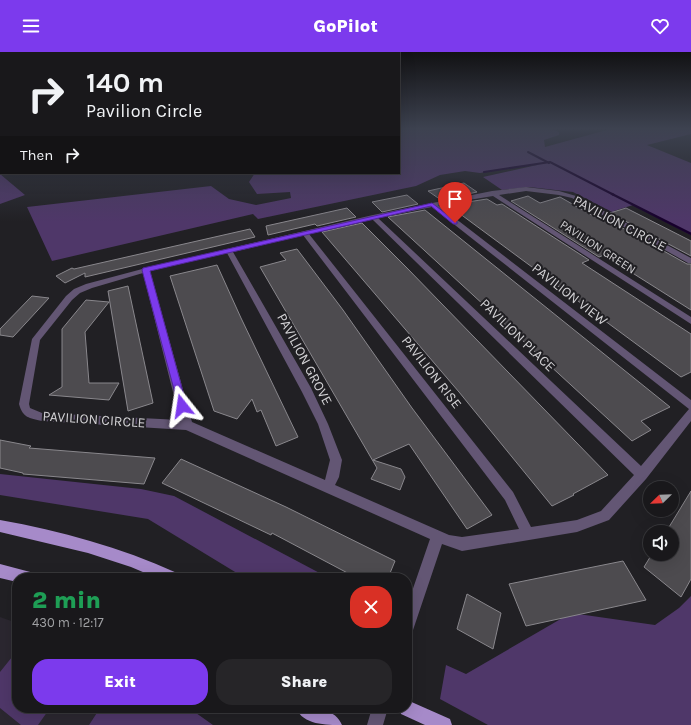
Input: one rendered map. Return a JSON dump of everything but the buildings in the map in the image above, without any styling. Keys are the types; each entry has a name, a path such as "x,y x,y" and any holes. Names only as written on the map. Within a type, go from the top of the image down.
{"main road":[{"path":"0,526 36,533 102,550 147,566 162,573"},
{"path":"0,571 12,574"},
{"path":"412,710 444,725"},
{"path":"313,713 334,725"}],"street":[{"name":"PAVILION CIRCLE","path":"691,261 580,200 566,194 526,189 492,193 432,204 146,270 89,286 77,291 69,298 36,339 24,404 26,411 33,415 42,417 187,425 449,541 462,544 577,526 605,516 642,475 691,414"},
{"name":"PAVILION GREEN","path":"492,193 691,321"},
{"name":"PAVILION VIEW","path":"432,204 691,406"},
{"name":"PAVILION PLACE","path":"373,217 642,475"},
{"name":"PAVILION RISE","path":"305,234 509,496 528,534"},
{"name":"PAVILION GROVE","path":"229,251 307,391 323,424 336,460 333,477 328,487"},
{"path":"146,270 187,425"},
{"path":"412,613 438,536"},
{"path":"375,725 379,713"}],"shaded area":[{"path":"400,159 682,159 691,163 691,235 633,205 614,211 614,213 573,192 529,187 502,190 483,177 537,165 513,167 480,173 465,171 440,175 416,186 258,219 253,214 52,261 27,207 211,186 229,199 256,205 291,198 290,192 257,194 249,182 254,174 400,174"},
{"path":"0,174 25,195 0,204"},
{"path":"0,474 141,489 174,496 320,573 237,573 148,519 0,495"},
{"path":"691,596 691,725 488,725 440,699 446,665 466,674 571,613 655,625 679,608"},
{"path":"0,617 12,621 12,713 97,713 89,725 0,725"},
{"path":"12,657 12,713 46,713 38,725 21,725 0,708 0,672"},
{"path":"97,713 196,713 213,725 89,725"}],"waterway":[{"path":"542,159 548,162"},
{"path":"484,172 548,162"},
{"path":"548,162 550,162 614,195"},
{"path":"612,194 691,234"}],"route":[{"path":"182,406 146,270 432,204 455,223"}]}
